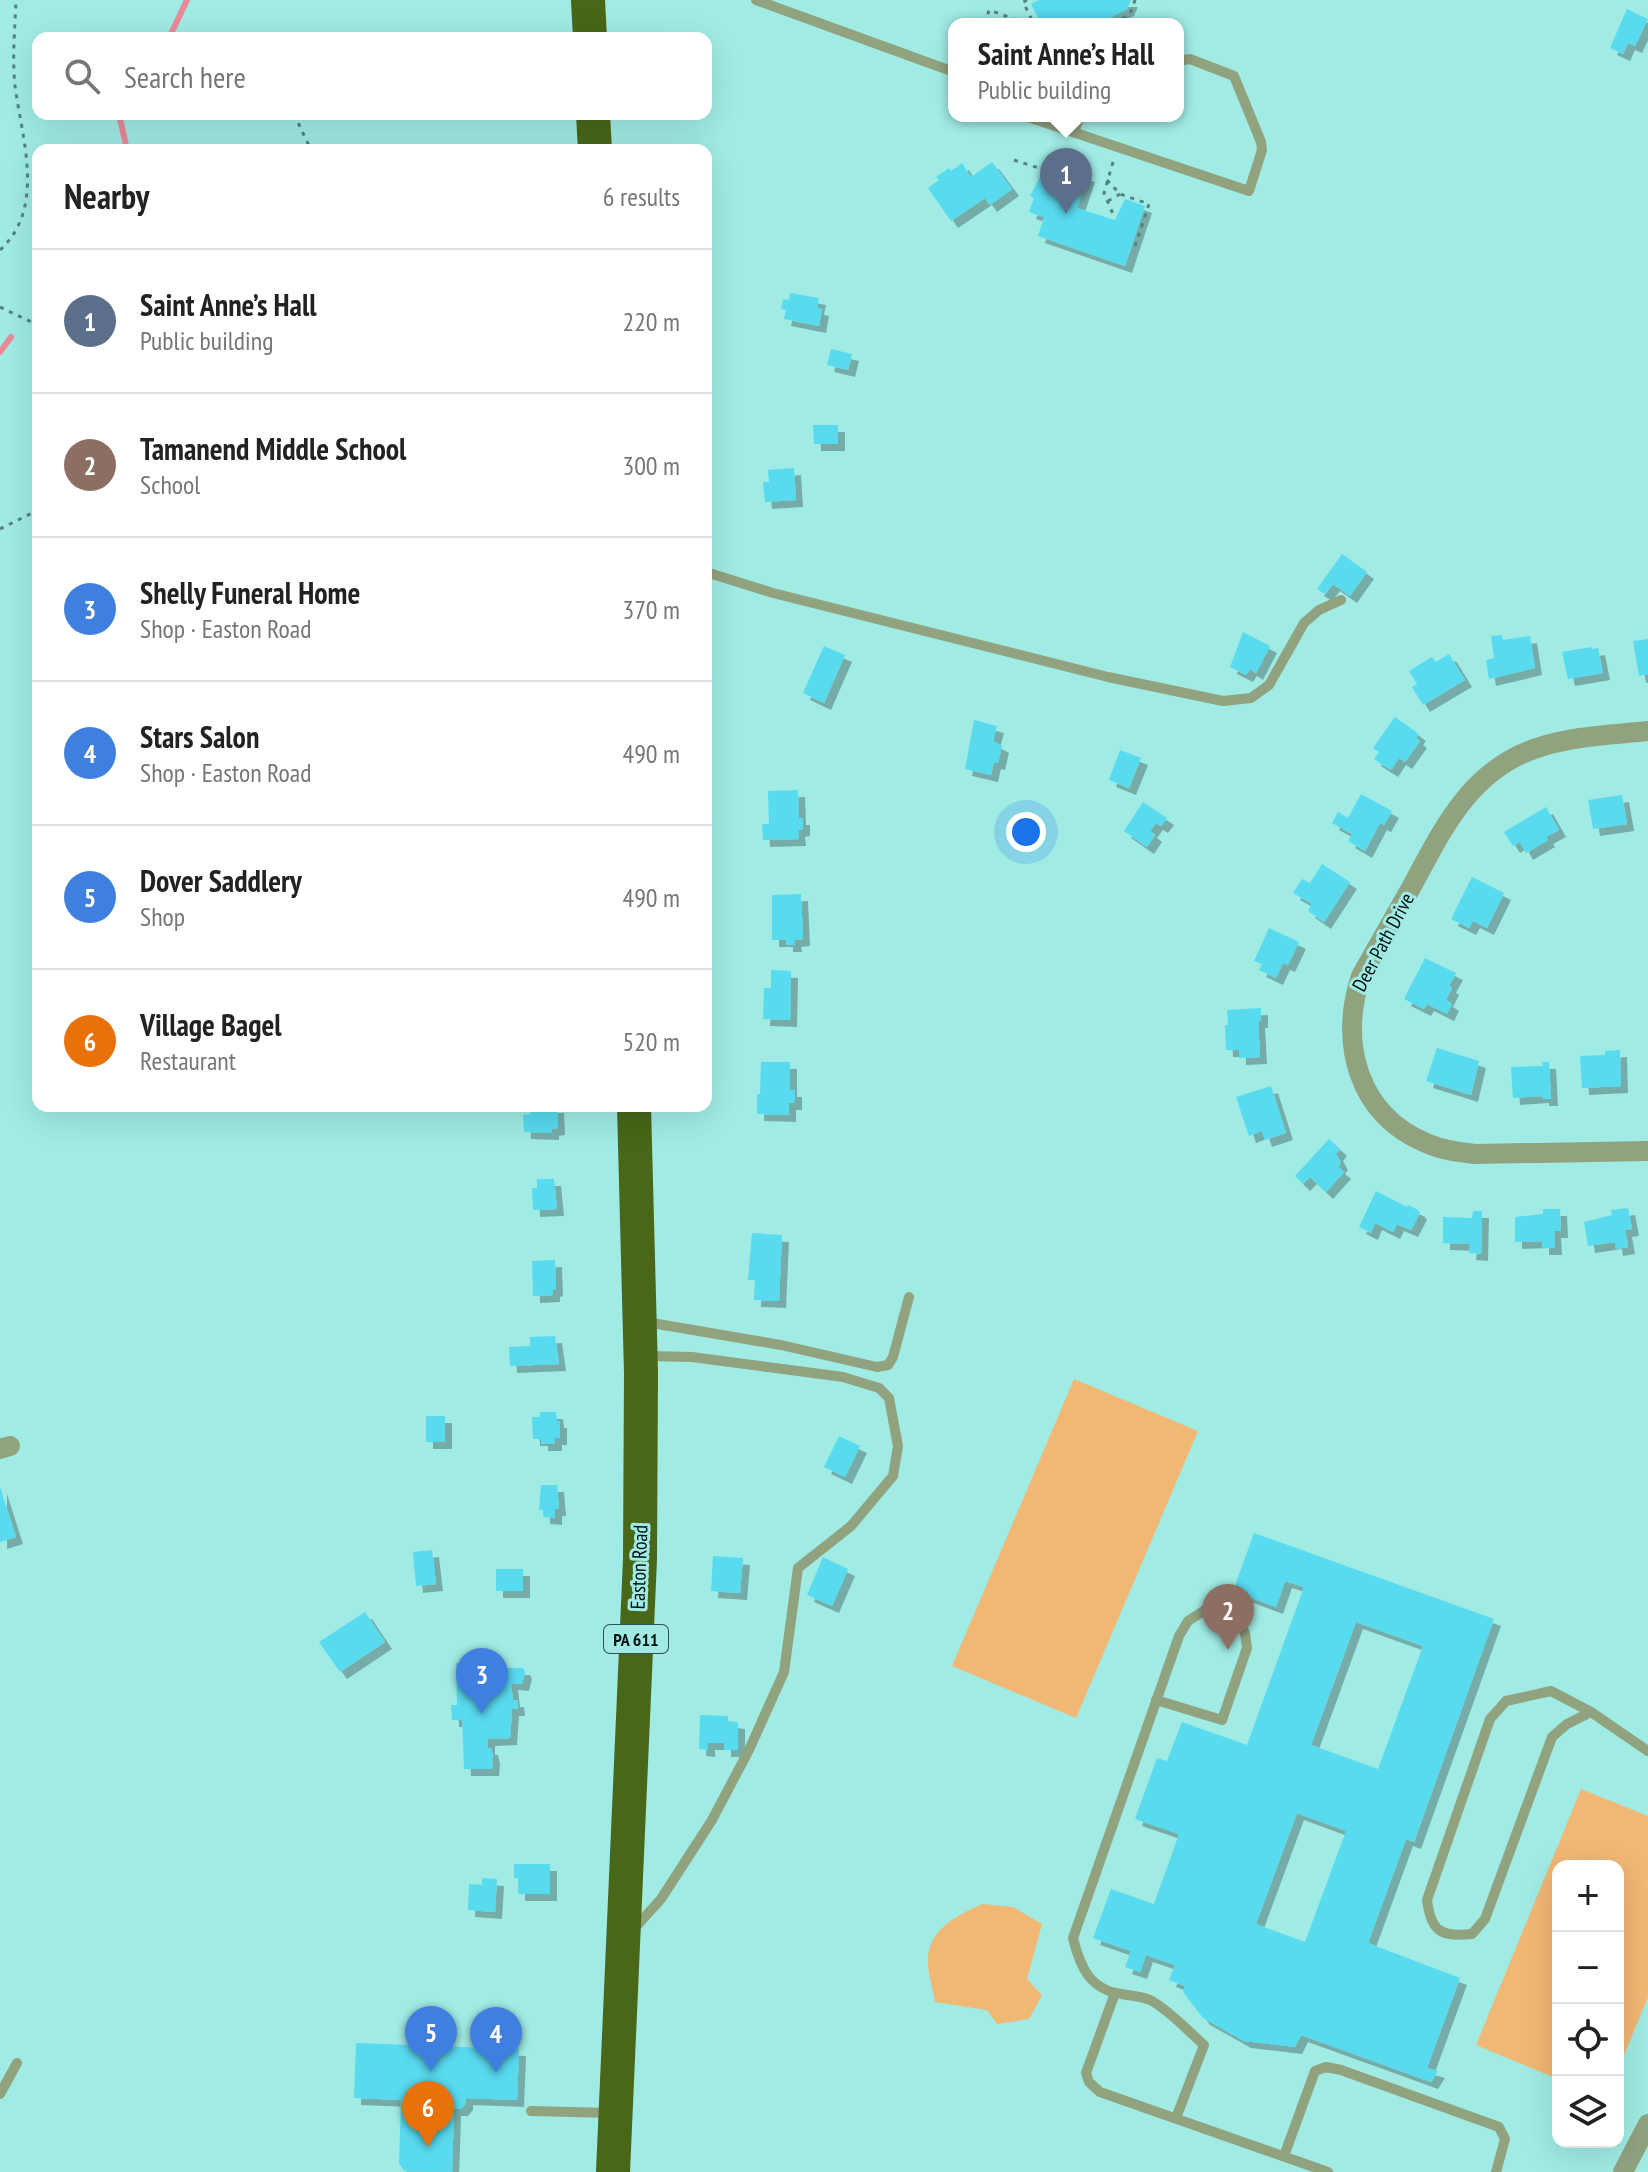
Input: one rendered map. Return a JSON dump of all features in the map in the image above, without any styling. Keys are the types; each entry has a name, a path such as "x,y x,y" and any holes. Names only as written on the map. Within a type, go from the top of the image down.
{"highway":[{"path":"588,0 590,32"},
{"path":"593,120 595,144"},
{"name":"Easton Road","path":"613,2172 640,1559 641,1356 634,1112"}],"street":[{"name":"Deer Path Drive","path":"1648,731 1561,741 1533,749 1500,766 1475,785 1454,810 1361,976 1352,1001 1350,1027 1359,1074 1372,1099 1390,1120 1428,1144 1475,1154 1648,1151"},
{"path":"1623,2172 1648,2124"}],"lane":[{"path":"756,0 948,70"},
{"path":"1043,122 1249,191 1262,150 1261,142 1234,76 1190,59 1184,60"},
{"path":"1074,132 1078,122"},
{"path":"712,574 773,593 1108,677 1223,701 1251,698 1269,685 1304,623 1319,610 1341,600"},
{"path":"640,1322 766,1342 877,1367 888,1365 893,1357 909,1297"},
{"path":"623,1942 661,1899 712,1820 749,1750 784,1672 798,1568 851,1526 893,1476 898,1446 889,1398 879,1388 843,1377 785,1368 692,1357 641,1356"},
{"path":"1156,1700 1222,1720 1247,1648 1245,1633 1237,1618 1223,1609 1205,1610 1188,1621 1179,1636 1156,1700 1073,1938 1078,1961 1097,1987 1148,1998 1165,2009 1204,2045 1176,2118"},
{"path":"1591,1712 1567,1724 1552,1737 1485,1919 1472,1934 1451,1936 1436,1929 1429,1916 1427,1900 1490,1719 1506,1701 1551,1691 1591,1712 1648,1751"},
{"path":"1115,1993 1086,2073 1089,2082 1100,2092 1328,2172"},
{"path":"0,2094 17,2063"},
{"path":"1284,2156 1311,2078 1315,2071 1326,2067 1499,2127 1505,2139 1496,2172"},
{"path":"531,2111 616,2113"}],"path":[{"path":"0,250 23,214 29,162 15,84 16,0"},
{"path":"1027,0 1023,2 1029,18"},
{"path":"1124,18 1130,14 1135,0"},
{"path":"987,18 989,10 1013,18"},
{"path":"297,120 308,144"},
{"path":"1115,155 1104,193 1116,215"},
{"path":"1014,160 1054,173"},
{"path":"1107,180 1120,194 1149,204 1133,252"},
{"path":"1108,201 1120,194"},
{"path":"0,307 32,322"},
{"path":"0,529 32,513"}],"shaded area":[{"path":"1074,1379 1198,1431 1076,1718 952,1666"},
{"path":"1581,1789 1648,1816 1648,1997 1624,2055 1624,1860 1552,1860 1552,2077 1476,2045"},
{"path":"983,1904 1013,1907 1042,1924 1027,1979 1042,1995 1029,2019 997,2024 987,2010 935,2002 928,1963 934,1939 956,1917"}],"building":[{"path":"1039,0 1131,0 1127,9 1112,18 1038,18 1031,4"},
{"path":"1627,9 1648,19 1635,46 1628,43 1623,54 1610,48"},
{"path":"992,162 1012,189 990,205 985,198 951,221 928,188 939,180 936,177 949,168 951,171 962,163 971,177"},
{"path":"1057,165 1088,175 1077,208 1115,220 1125,199 1145,206 1125,266 1038,236 1044,217 1029,212 1034,198 1030,196 1042,173 1053,176"},
{"path":"790,293 819,298 817,308 822,309 819,326 784,319 786,310 781,309 783,299 789,300"},
{"path":"831,349 852,354 848,370 827,365"},
{"path":"813,425 838,425 838,444 814,444"},
{"path":"794,468 796,500 765,502 763,482 769,482 768,470"},
{"path":"1342,554 1367,572 1350,596 1333,584 1325,594 1317,589"},
{"path":"1243,632 1270,646 1256,673 1250,669 1246,675 1230,667"},
{"path":"1502,635 1503,640 1530,636 1535,668 1489,679 1486,660 1494,658 1491,636"},
{"path":"1648,639 1648,674 1639,676 1633,641"},
{"path":"824,646 845,655 824,703 803,693"},
{"path":"1598,648 1603,673 1568,679 1562,652"},
{"path":"1449,654 1465,680 1423,705 1412,687 1417,684 1409,671 1432,657 1436,662"},
{"path":"1395,717 1419,734 1416,738 1420,741 1405,762 1399,758 1391,770 1374,759 1379,752 1373,748"},
{"path":"974,720 997,726 993,741 1002,746 991,775 965,769"},
{"path":"1120,750 1141,758 1129,788 1109,780"},
{"path":"798,790 799,818 803,818 803,829 798,830 799,839 763,840 762,824 769,824 768,791"},
{"path":"1361,794 1392,811 1384,825 1380,823 1365,851 1348,841 1352,834 1332,823 1338,812 1348,818"},
{"path":"1622,795 1627,824 1593,829 1588,800"},
{"path":"1143,802 1167,818 1161,826 1156,823 1150,831 1155,835 1147,847 1124,831"},
{"path":"1546,807 1559,830 1526,853 1520,842 1513,846 1504,832"},
{"path":"1322,864 1350,882 1324,922 1308,911 1312,904 1293,893 1302,879 1310,883"},
{"path":"1472,877 1504,893 1487,928 1473,921 1469,928 1451,919"},
{"path":"801,894 803,939 794,940 795,945 786,945 786,940 772,940 772,895"},
{"path":"1269,928 1299,942 1288,965 1283,963 1276,978 1259,970 1262,964 1254,961"},
{"path":"1425,958 1456,973 1449,986 1452,988 1446,1000 1452,1004 1447,1014 1427,1004 1424,1009 1404,999"},
{"path":"771,970 791,971 790,1020 763,1019 764,988 771,988"},
{"path":"1261,1008 1261,1021 1258,1021 1260,1057 1239,1058 1239,1050 1226,1050 1227,1010"},
{"path":"1437,1048 1479,1061 1471,1095 1426,1081"},
{"path":"1620,1050 1621,1086 1582,1088 1580,1056 1605,1055 1605,1051"},
{"path":"761,1062 790,1062 790,1090 795,1090 795,1103 789,1103 789,1115 757,1114"},
{"path":"1542,1062 1549,1062 1551,1099 1542,1099 1542,1096 1513,1098 1511,1067 1543,1066"},
{"path":"1271,1086 1286,1133 1265,1140 1262,1131 1249,1136 1236,1097"},
{"path":"557,1112 558,1128 552,1129 552,1133 524,1132 523,1115"},
{"path":"1329,1139 1340,1149 1336,1154 1341,1163 1338,1167 1344,1172 1326,1192 1310,1177 1303,1184 1295,1176"},
{"path":"537,1179 554,1179 557,1209 533,1210 532,1188 537,1188"},
{"path":"1376,1191 1418,1210 1420,1213 1411,1230 1397,1224 1393,1232 1375,1223 1371,1233 1359,1227"},
{"path":"1628,1208 1632,1229 1625,1230 1628,1247 1616,1249 1615,1242 1588,1246 1584,1222 1612,1215 1611,1210"},
{"path":"1543,1209 1560,1209 1561,1231 1554,1231 1555,1248 1542,1248 1542,1241 1515,1242 1515,1217 1543,1214"},
{"path":"1473,1211 1482,1211 1481,1254 1469,1253 1470,1244 1443,1243 1443,1217 1472,1218"},
{"path":"752,1233 782,1235 779,1301 754,1300 755,1280 748,1280"},
{"path":"555,1260 556,1289 553,1295 533,1296 532,1261"},
{"path":"555,1336 559,1364 510,1366 509,1347 530,1346 530,1337"},
{"path":"540,1412 556,1412 557,1421 560,1421 560,1438 555,1438 555,1444 541,1444 541,1439 533,1439 532,1417 540,1417"},
{"path":"426,1416 445,1416 445,1442 426,1442"},
{"path":"839,1436 860,1446 845,1477 824,1467"},
{"path":"541,1485 557,1485 559,1509 555,1509 555,1518 543,1517 543,1510 539,1510"},
{"path":"0,1487 16,1537 0,1542"},
{"path":"1254,1533 1494,1619 1414,1842 1406,1839 1368,1943 1460,1978 1427,2068 1438,2071 1431,2082 1301,2035 1295,2047 1244,2041 1203,2018 1183,1992 1185,1986 1169,1980 1175,1965 1146,1955 1140,1972 1125,1967 1131,1951 1093,1938 1111,1889 1154,1904 1179,1834 1135,1819 1157,1758 1167,1761 1182,1722 1247,1745 1304,1587 1285,1581 1276,1607 1233,1591","holes":["1356,1622 1423,1646 1378,1769 1311,1745","1297,1813 1346,1831 1305,1942 1256,1924"]},
{"path":"432,1550 436,1584 416,1586 413,1552"},
{"path":"713,1556 743,1558 740,1593 711,1591"},
{"path":"823,1557 848,1569 832,1606 807,1595"},
{"path":"496,1569 523,1569 523,1591 496,1591"},
{"path":"365,1612 385,1642 340,1672 319,1642"},
{"path":"456,1663 487,1664 487,1686 490,1686 491,1668 523,1668 525,1672 522,1684 511,1683 513,1700 517,1700 518,1709 512,1709 510,1738 488,1739 488,1748 491,1748 493,1757 492,1769 464,1769 462,1720 452,1720 451,1705 457,1705"},
{"path":"700,1715 728,1716 728,1721 738,1722 738,1750 724,1750 724,1743 708,1743 708,1750 699,1749"},
{"path":"514,1864 550,1864 550,1894 518,1894"},
{"path":"482,1878 497,1879 495,1912 468,1910 469,1884 482,1885"},
{"path":"356,2043 519,2049 517,2100 466,2098 461,2109 454,2109 452,2172 404,2171 399,2163 401,2100 354,2098"}],"waterway":[{"path":"172,32 187,0"},
{"path":"120,120 126,144"},
{"path":"0,352 11,337"}],"place":[{"name":"Saint Anne’s Hall","path":"1066,214"},
{"name":"Tamanend Middle School","path":"1228,1650"},
{"name":"Shelly Funeral Home","path":"482,1714"},
{"name":"Dover Saddlery","path":"431,2072"},
{"name":"Stars Salon","path":"496,2073"},
{"name":"Village Bagel","path":"428,2147"}]}
